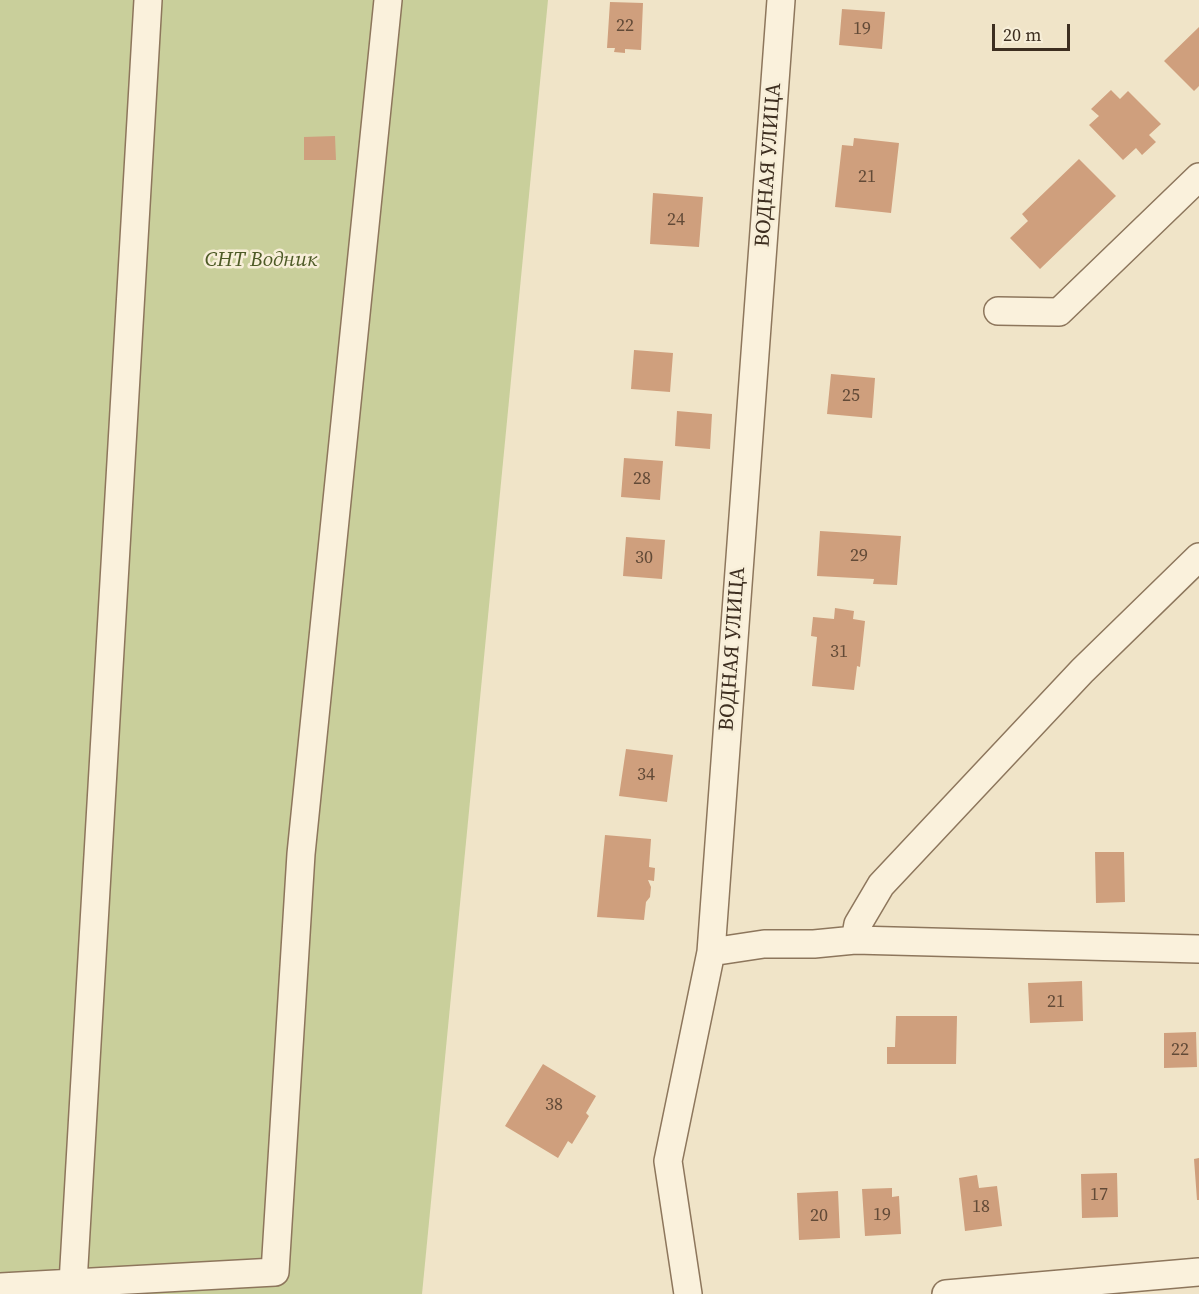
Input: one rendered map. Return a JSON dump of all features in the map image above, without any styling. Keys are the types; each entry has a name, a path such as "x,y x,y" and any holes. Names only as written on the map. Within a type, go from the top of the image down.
{"street":[{"path":"73,1283 148,0"},
{"path":"0,1287 275,1272 301,854 388,0"},
{"name":"ВОДНАЯ УЛИЦА","path":"688,1294 668,1161 711,952 781,0"},
{"path":"998,311 1059,312 1199,177"},
{"path":"855,940 858,924 881,885 1083,671 1199,557"},
{"path":"711,952 764,944 814,944 855,940 1199,949"},
{"path":"946,1294 1186,1280"}],"green space":[{"name":"СНТ Водник","path":"0,0 548,0 422,1294 0,1294"}],"building":[{"path":"610,2 643,3 641,50 625,49 625,53 614,52 615,48 607,48"},
{"path":"842,9 885,12 882,49 839,45"},
{"path":"1199,27 1199,86 1194,91 1164,61"},
{"path":"1111,90 1120,99 1128,91 1161,124 1149,135 1156,142 1142,155 1136,148 1123,160 1089,125 1099,116 1091,109"},
{"path":"335,136 336,160 304,160 304,137"},
{"path":"854,138 899,143 891,213 835,207 842,145 853,146"},
{"path":"1079,159 1116,196 1040,269 1010,238 1028,221 1022,214"},
{"path":"653,193 703,197 699,247 650,244"},
{"path":"634,350 673,353 670,392 631,389"},
{"path":"831,374 875,378 872,418 827,414"},
{"path":"677,411 712,414 710,449 675,446"},
{"path":"624,458 663,461 660,500 621,497"},
{"path":"820,531 901,536 897,585 873,584 874,579 817,576"},
{"path":"626,537 665,540 662,579 623,576"},
{"path":"835,608 854,611 853,619 865,621 860,667 857,666 854,690 812,686 817,637 811,636 813,617 834,619"},
{"path":"626,749 673,755 667,802 619,796"},
{"path":"605,835 651,839 649,867 655,868 654,881 648,880 651,887 650,897 646,902 644,920 597,917"},
{"path":"1095,852 1124,852 1125,902 1096,903"},
{"path":"1082,981 1083,1021 1030,1023 1028,983"},
{"path":"896,1016 957,1016 956,1064 887,1064 887,1047 895,1047"},
{"path":"1196,1032 1197,1067 1164,1068 1164,1033"},
{"path":"543,1064 596,1096 586,1113 589,1116 572,1144 568,1141 558,1158 505,1126"},
{"path":"1199,1158 1199,1200 1197,1200 1194,1159"},
{"path":"1117,1173 1118,1217 1082,1218 1081,1174"},
{"path":"977,1175 979,1188 997,1186 1002,1226 965,1231 959,1178"},
{"path":"892,1188 892,1197 899,1196 901,1234 865,1236 862,1189"},
{"path":"838,1191 840,1238 799,1240 797,1193"}]}
